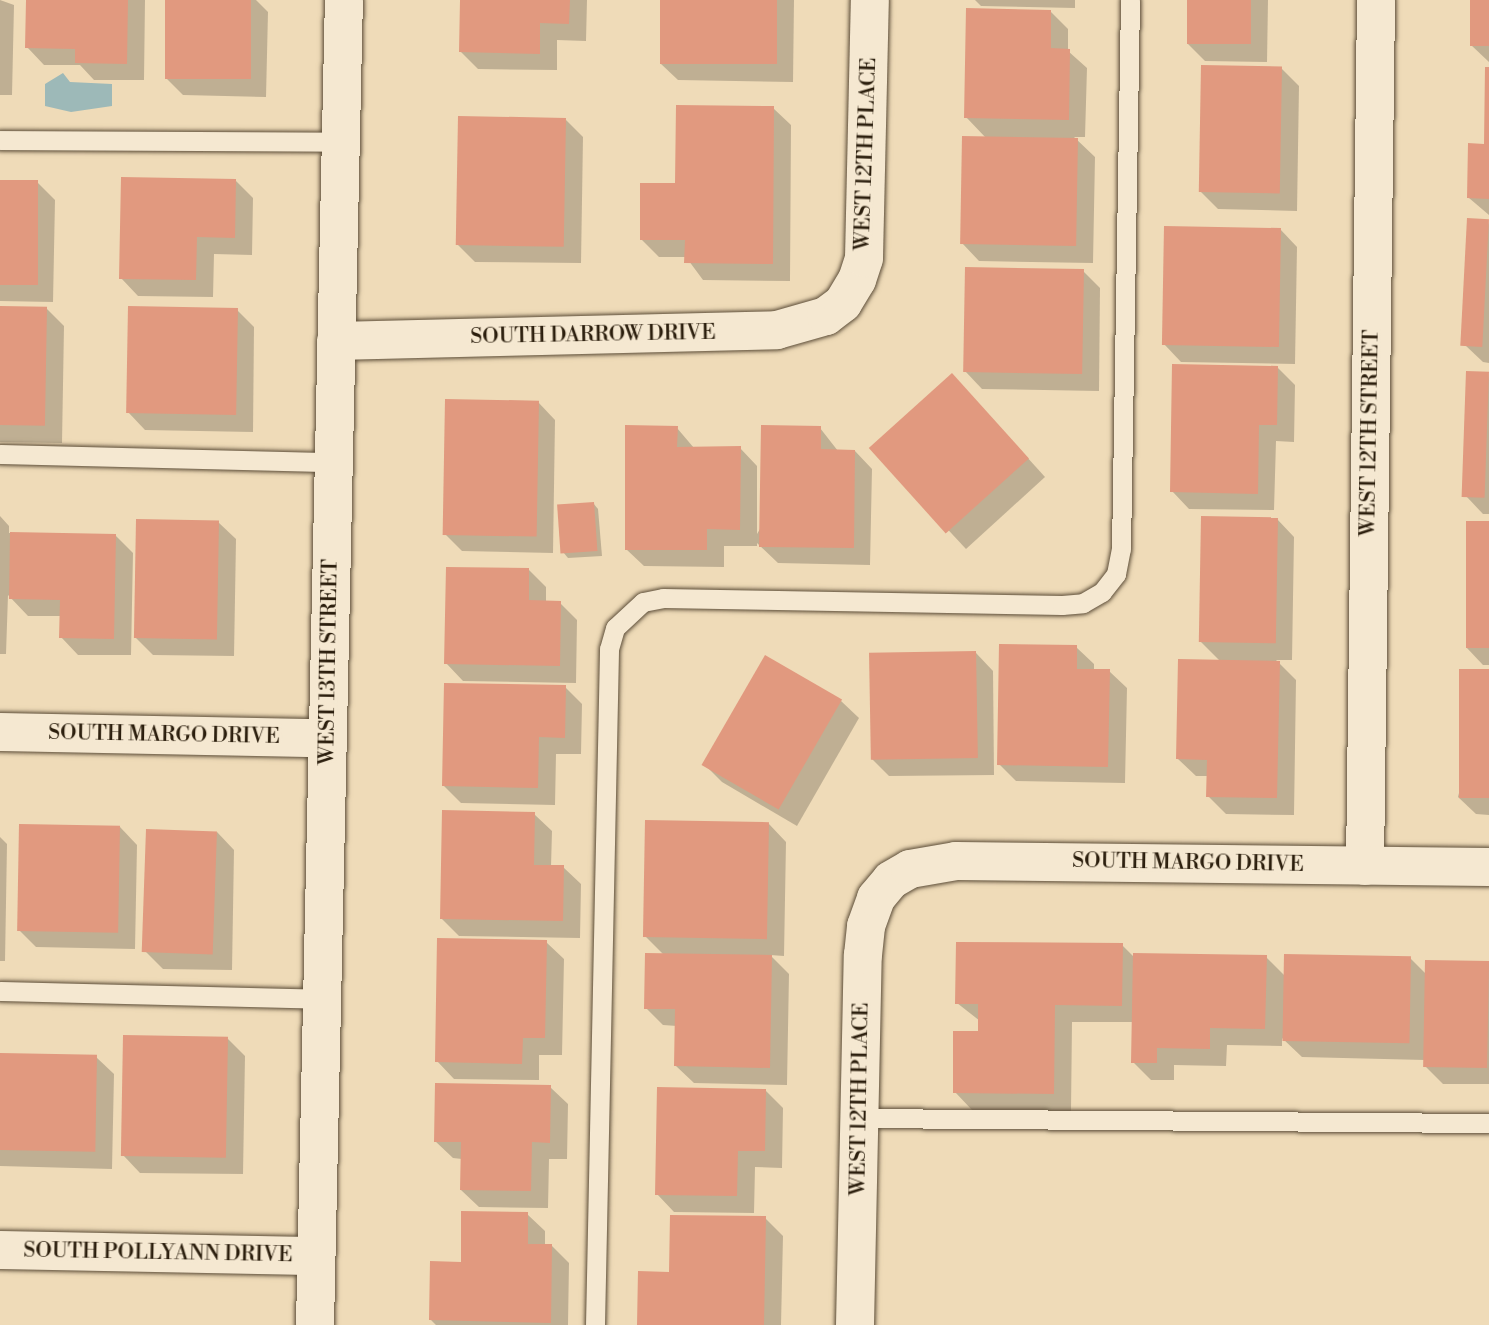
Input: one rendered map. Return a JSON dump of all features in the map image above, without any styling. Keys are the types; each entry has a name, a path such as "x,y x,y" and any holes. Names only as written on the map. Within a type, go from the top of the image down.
{"street":[{"name":"WEST 13TH STREET","path":"315,1325 344,0"},
{"name":"WEST 12TH PLACE","path":"843,303 858,280 867,232 870,0"},
{"name":"WEST 12TH STREET","path":"1364,866 1376,0"},
{"name":"SOUTH DARROW DRIVE","path":"336,341 776,330 804,326 843,303"},
{"name":"SOUTH MARGO DRIVE","path":"0,732 327,738"},
{"name":"SOUTH MARGO DRIVE","path":"891,880 910,869 956,861 1489,867"},
{"name":"WEST 12TH PLACE","path":"855,1325 866,926 876,898 891,880"},
{"name":"SOUTH POLLYANN DRIVE","path":"0,1250 316,1256"}],"lane":[{"path":"595,1325 609,649 615,628 643,602 663,598 1062,605 1083,603 1102,592 1116,574 1121,549 1130,0"},
{"path":"0,140 341,142"},
{"path":"0,454 334,462"},
{"path":"0,991 322,999"},
{"path":"860,1118 1489,1124"}],"water":[{"path":"63,73 70,82 112,84 112,106 71,112 45,106 45,84"}],"building":[{"path":"26,0 128,0 127,64 75,63 75,49 25,48"},
{"path":"165,0 251,0 251,79 165,79"},
{"path":"460,0 570,0 569,24 540,23 540,54 459,52"},
{"path":"660,0 777,0 777,64 660,64"},
{"path":"1187,0 1251,0 1251,44 1187,44"},
{"path":"1470,0 1489,0 1489,46 1470,46"},
{"path":"966,8 1051,10 1051,48 1070,49 1069,120 964,118"},
{"path":"1201,65 1282,66 1280,193 1199,192"},
{"path":"1485,67 1489,67 1489,199 1467,198 1468,143 1484,144"},
{"path":"676,105 774,106 773,264 684,263 685,240 640,240 640,183 675,183"},
{"path":"458,116 566,118 564,247 456,245"},
{"path":"962,136 1078,138 1076,246 960,244"},
{"path":"121,177 236,179 235,238 197,237 196,280 119,279"},
{"path":"0,180 38,180 38,285 0,285"},
{"path":"1467,218 1489,219 1482,347 1460,346"},
{"path":"1164,226 1281,228 1279,347 1162,345"},
{"path":"965,267 1084,269 1082,374 963,372"},
{"path":"0,306 47,307 45,426 0,425"},
{"path":"128,306 238,308 236,415 126,413"},
{"path":"1172,364 1278,366 1277,425 1259,425 1258,494 1170,492"},
{"path":"1466,371 1489,372 1485,498 1462,497"},
{"path":"952,373 1029,458 946,533 869,448"},
{"path":"445,399 539,401 537,537 443,535"},
{"path":"625,425 678,426 677,447 741,446 740,530 707,529 707,550 625,550"},
{"path":"761,425 821,426 821,449 855,450 854,548 759,547"},
{"path":"594,502 597,551 561,553 557,505"},
{"path":"1201,516 1278,517 1276,643 1199,642"},
{"path":"136,519 219,520 217,639 134,638"},
{"path":"1466,521 1489,521 1489,648 1466,648"},
{"path":"10,532 116,534 114,639 59,638 60,600 9,599"},
{"path":"446,567 529,568 529,600 561,601 560,666 444,664"},
{"path":"999,644 1077,645 1077,669 1110,669 1108,767 997,765"},
{"path":"976,651 978,758 871,760 869,653"},
{"path":"765,655 842,700 779,809 702,765"},
{"path":"1178,659 1280,661 1277,798 1206,797 1207,760 1176,759"},
{"path":"1459,669 1489,669 1489,798 1459,798"},
{"path":"444,683 566,685 565,738 539,737 538,788 442,786"},
{"path":"442,810 535,812 534,865 564,865 563,921 440,919"},
{"path":"645,820 769,822 767,939 643,937"},
{"path":"19,824 120,826 118,933 17,931"},
{"path":"146,829 217,831 213,954 142,952"},
{"path":"437,938 547,940 545,1038 523,1038 522,1064 435,1062"},
{"path":"956,942 1123,943 1122,1006 1055,1005 1054,1094 953,1093 953,1031 978,1031 978,1004 955,1004"},
{"path":"645,953 772,955 770,1068 674,1066 675,1009 644,1009"},
{"path":"1133,953 1267,955 1265,1029 1210,1028 1210,1049 1157,1048 1157,1063 1131,1063"},
{"path":"1284,954 1411,956 1409,1043 1282,1041"},
{"path":"1425,960 1489,961 1487,1068 1423,1067"},
{"path":"123,1035 228,1037 226,1158 121,1156"},
{"path":"0,1053 97,1055 95,1152 0,1150"},
{"path":"435,1083 551,1085 550,1143 532,1142 531,1191 460,1190 461,1142 434,1142"},
{"path":"657,1087 766,1089 765,1151 738,1151 737,1196 655,1195"},
{"path":"461,1211 528,1212 528,1244 552,1244 551,1323 429,1320 430,1261 461,1262"},
{"path":"670,1215 766,1216 764,1325 637,1325 638,1271 669,1272"}]}
